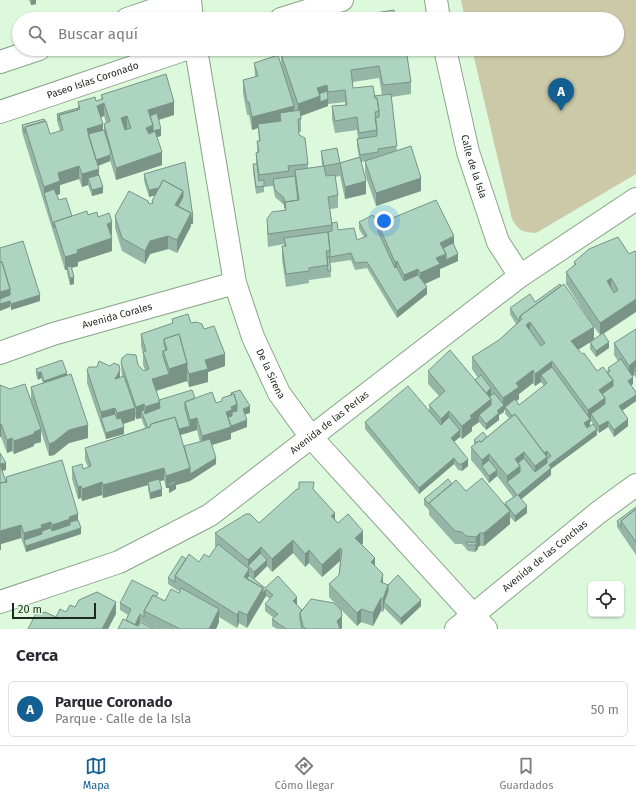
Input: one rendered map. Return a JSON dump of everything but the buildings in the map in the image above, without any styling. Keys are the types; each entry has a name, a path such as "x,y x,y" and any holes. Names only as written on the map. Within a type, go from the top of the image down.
{"street":[{"path":"148,12 183,0"},
{"path":"190,0 191,12"},
{"path":"303,12 342,0"},
{"path":"436,0 438,12"},
{"path":"0,62 18,56"},
{"name":"Paseo Islas Coronado","path":"0,112 165,56"},
{"name":"De la Sirena","path":"197,56 235,283 253,337 279,393 311,437 480,622"},
{"name":"Calle de la Isla","path":"447,56 468,152 498,242 520,276"},
{"name":"Avenida de las Perlas","path":"0,602 119,562 210,515 520,276 636,199"},
{"name":"Avenida Corales","path":"0,353 53,334 235,283"},
{"name":"Avenida de las Conchas","path":"456,629 480,622 599,512 636,485"}],"shaded area":[{"path":"461,0 636,0 636,174 536,233 521,230 512,219 474,56 624,56 624,12 464,12"}],"place":[{"name":"Parque Coronado","path":"561,111"}]}
